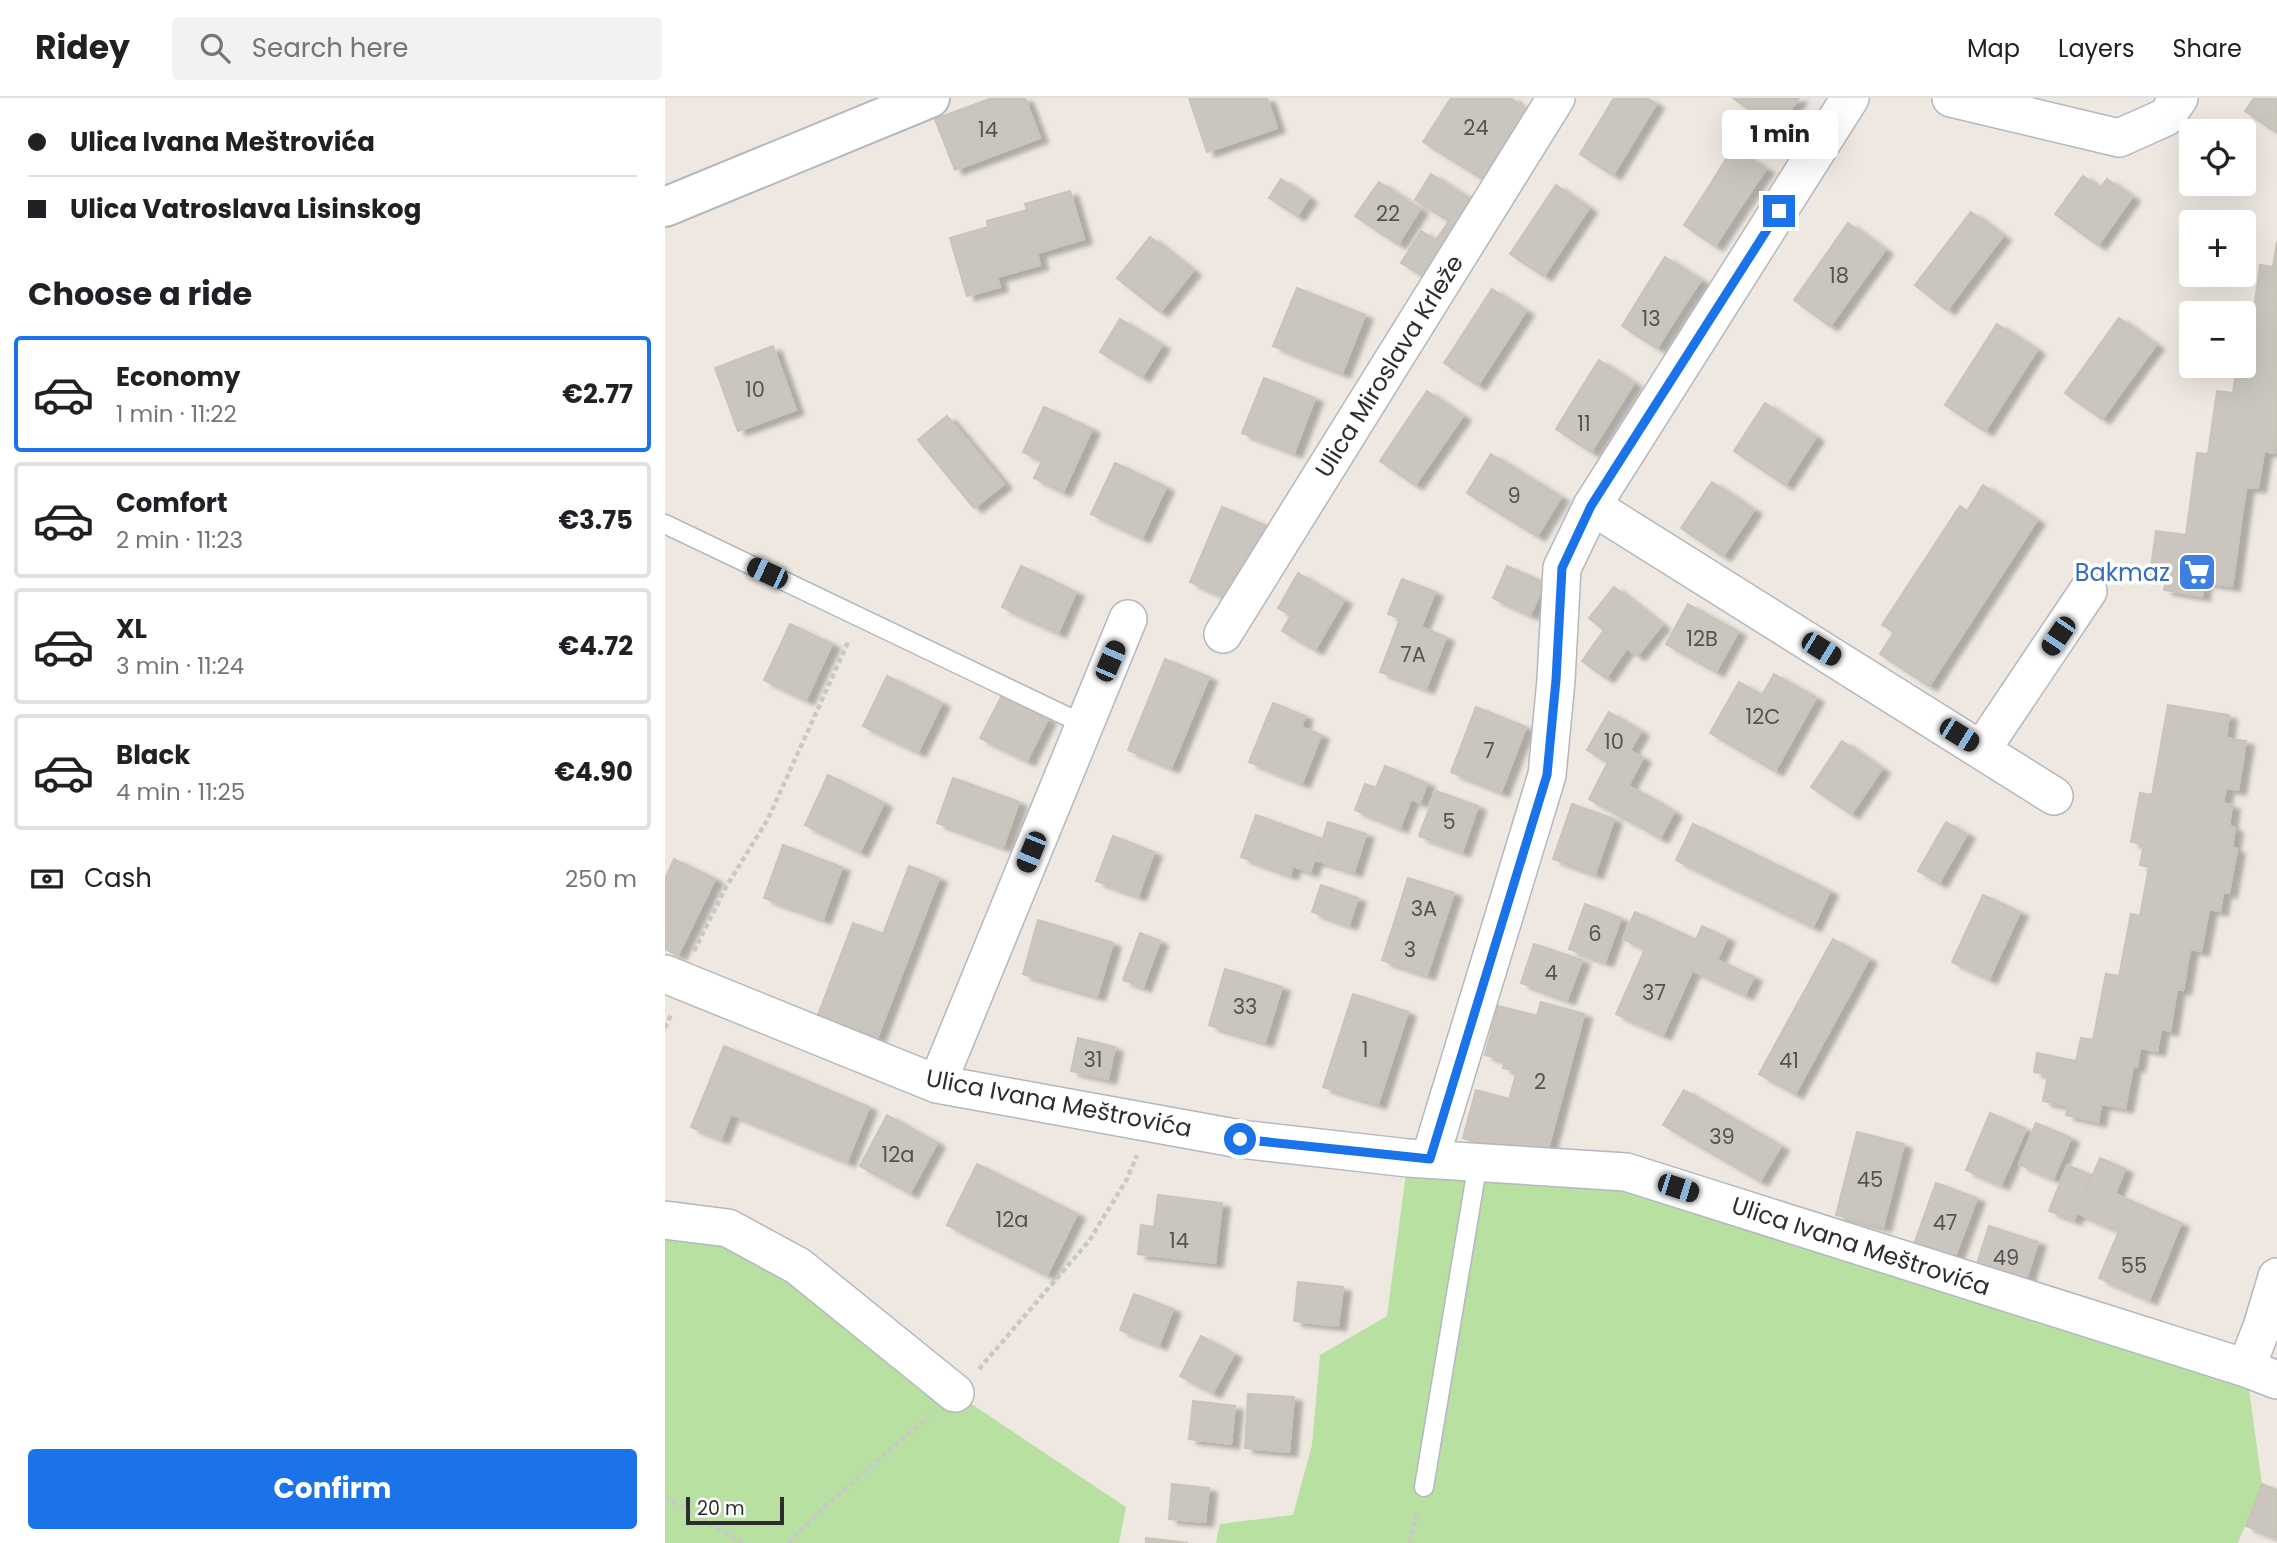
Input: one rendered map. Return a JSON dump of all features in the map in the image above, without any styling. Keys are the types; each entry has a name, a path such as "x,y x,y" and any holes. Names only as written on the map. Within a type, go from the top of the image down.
{"street":[{"path":"665,207 930,98"},
{"name":"Ulica Miroslava Krleže","path":"1223,634 1556,98"},
{"path":"1430,1159 1547,775 1556,680 1562,568 1591,506 1850,98"},
{"path":"1951,98 2119,138 2167,117 2179,98"},
{"path":"1591,506 2054,796"},
{"path":"1982,749 2088,592"},
{"path":"937,1084 1128,619"},
{"name":"Ulica Ivana Meštrovića","path":"676,978 937,1084 1240,1139 1430,1159 1626,1172 2261,1374"},
{"path":"665,1220 728,1228 798,1266 955,1393"},
{"path":"2261,1374 2262,1327 2277,1277"}],"lane":[{"path":"665,524 1083,724"},
{"path":"1424,1488 1478,1162"}],"path":[{"path":"676,978 690,960 726,887 768,820 859,617"},
{"path":"788,1543 988,1360 1089,1241 1127,1179 1141,1144"},
{"path":"1410,1543 1424,1488"},
{"path":"665,1497 743,1543"}],"green space":[{"path":"1408,1158 1626,1172 2246,1368 2262,1484 2238,1543 1216,1543 1220,1524 1293,1515 1312,1445 1320,1355 1387,1316"},
{"path":"665,1220 728,1228 955,1393 1126,1507 1119,1543 665,1543"}],"building":[{"path":"992,98 1025,98 1040,138 955,170 935,119"},
{"path":"1189,98 1267,98 1277,128 1207,152"},
{"path":"1451,98 1513,98 1512,100 1529,111 1486,181 1423,142"},
{"path":"1614,98 1647,98 1656,104 1613,175 1580,154"},
{"path":"1733,98 1799,98 1777,129"},
{"path":"2254,98 2277,98 2277,133 2245,111"},
{"path":"1733,148 1766,169 1739,209 1708,188"},
{"path":"1431,174 1479,205 1431,281 1401,263 1421,231 1436,240 1449,221 1415,200"},
{"path":"2083,176 2100,188 2107,179 2132,197 2098,245 2055,214"},
{"path":"1281,179 1309,198 1297,216 1269,198"},
{"path":"1379,182 1420,209 1398,244 1355,216"},
{"path":"1556,185 1589,208 1544,276 1510,254"},
{"path":"1708,188 1739,209 1715,246 1684,225"},
{"path":"1070,191 1084,239 1037,253 1040,265 997,277 1000,287 967,296 950,238 988,227 987,221 1027,210 1025,204"},
{"path":"1971,212 2003,236 1947,310 1915,285"},
{"path":"1848,223 1885,250 1830,326 1794,300"},
{"path":"1150,237 1193,271 1160,312 1117,278"},
{"path":"2277,242 2275,453 2264,451 2258,488 2246,487 2232,586 2204,582 2202,596 2164,590 2167,576 2150,574 2156,531 2186,535 2197,453 2208,454 2217,391 2233,393 2235,378 2256,378 2255,301 2260,265 2273,267"},
{"path":"1665,257 1701,280 1681,310 1646,287"},
{"path":"1646,287 1681,310 1657,348 1622,326"},
{"path":"1297,288 1365,315 1342,373 1273,346"},
{"path":"1492,289 1526,311 1478,385 1444,363"},
{"path":"2119,318 2156,345 2102,419 2065,393"},
{"path":"1120,319 1162,345 1142,377 1100,352"},
{"path":"1997,324 2037,350 1985,431 1945,405"},
{"path":"773,346 796,410 738,431 715,368"},
{"path":"1599,360 1634,383 1612,418 1577,395"},
{"path":"1264,378 1315,398 1294,453 1242,433"},
{"path":"1427,391 1463,416 1415,485 1380,461"},
{"path":"1577,395 1612,418 1591,452 1556,429"},
{"path":"1765,403 1816,437 1785,485 1734,451"},
{"path":"1044,407 1092,429 1063,492 1034,478 1042,461 1023,452"},
{"path":"947,416 1004,484 974,508 918,440"},
{"path":"1491,454 1561,497 1537,536 1467,493"},
{"path":"1115,463 1166,487 1142,538 1091,514"},
{"path":"1712,482 1754,510 1723,556 1681,528"},
{"path":"1983,485 2037,520 1929,686 1880,654 1894,632 1882,625 1960,506 1967,511"},
{"path":"1222,507 1269,527 1236,602 1190,582"},
{"path":"1021,566 1076,592 1058,633 1002,607"},
{"path":"1507,566 1545,583 1530,615 1493,598"},
{"path":"1298,573 1344,600 1315,650 1282,631 1291,615 1278,608"},
{"path":"1402,579 1435,592 1421,627 1388,614"},
{"path":"1614,587 1662,625 1637,656 1589,618"},
{"path":"1688,604 1738,632 1716,672 1666,644"},
{"path":"1400,619 1446,637 1426,689 1380,672"},
{"path":"790,624 832,644 806,700 764,680"},
{"path":"1604,630 1627,648 1606,678 1582,661"},
{"path":"1165,659 1209,677 1171,768 1128,750"},
{"path":"1774,674 1816,698 1775,771 1710,733 1739,682 1762,695"},
{"path":"887,676 942,703 918,752 863,726"},
{"path":"1002,695 1048,719 1027,761 980,738"},
{"path":"1273,703 1305,716 1301,727 1321,735 1302,783 1249,762"},
{"path":"2168,705 2229,715 2226,738 2246,741 2238,790 2226,788 2223,803 2232,805 2229,826 2235,828 2232,848 2237,849 2229,893 2223,892 2220,911 2209,909 2201,951 2190,949 2183,990 2177,989 2170,1031 2161,1029 2157,1051 2140,1048 2137,1067 2133,1066 2125,1108 2101,1104 2098,1122 2066,1115 2068,1106 2043,1101 2048,1075 2034,1072 2037,1053 2076,1061 2081,1038 2093,1040 2106,974 2119,976 2131,914 2140,916 2149,867 2140,865 2144,844 2131,842 2140,793 2152,795"},
{"path":"1476,707 1526,727 1501,792 1451,772"},
{"path":"1609,712 1641,731 1619,769 1587,750"},
{"path":"1842,741 1882,769 1851,814 1811,787"},
{"path":"1630,751 1643,758 1628,786 1653,799 1639,826 1589,799 1608,762 1619,769"},
{"path":"1385,766 1427,783 1420,803 1411,799 1400,828 1355,810 1365,784 1376,788"},
{"path":"828,775 884,803 860,852 805,825"},
{"path":"953,778 1019,802 1003,847 937,823"},
{"path":"1436,791 1478,806 1462,852 1419,836"},
{"path":"1653,799 1674,812 1660,838 1639,826"},
{"path":"1572,804 1614,819 1595,874 1553,859"},
{"path":"1256,815 1322,839 1310,872 1293,866 1290,875 1241,857"},
{"path":"1328,822 1366,834 1354,872 1316,860"},
{"path":"1946,822 1967,834 1939,883 1918,871"},
{"path":"1693,824 1830,891 1813,927 1676,860"},
{"path":"1113,836 1154,852 1138,896 1096,881"},
{"path":"783,845 842,867 823,919 764,898"},
{"path":"674,859 715,879 678,955 665,949 665,879"},
{"path":"909,866 939,878 877,1038 818,1015 853,923 883,934"},
{"path":"1408,878 1454,893 1439,938 1394,923"},
{"path":"1321,885 1358,898 1349,925 1312,912"},
{"path":"1983,895 2020,912 1989,979 1952,962"},
{"path":"1585,904 1621,918 1605,962 1569,949"},
{"path":"1635,912 1696,940 1702,926 1727,938 1717,960 1754,977 1745,995 1623,939"},
{"path":"1038,920 1113,943 1097,996 1023,974"},
{"path":"1394,923 1439,938 1427,975 1382,960"},
{"path":"1140,933 1160,941 1143,987 1123,980"},
{"path":"1833,939 1869,959 1795,1094 1759,1074"},
{"path":"1534,944 1582,960 1567,1000 1521,983"},
{"path":"1645,949 1692,971 1663,1035 1616,1014"},
{"path":"1225,969 1282,987 1265,1042 1209,1025"},
{"path":"1353,994 1408,1012 1378,1104 1323,1087"},
{"path":"1541,1002 1584,1014 1545,1160 1463,1138 1476,1090 1509,1099 1517,1071 1503,1068 1505,1060 1485,1055 1498,1006 1537,1016"},
{"path":"1078,1038 1115,1047 1108,1079 1071,1071"},
{"path":"724,1046 869,1107 847,1162 731,1114 721,1139 691,1127"},
{"path":"1684,1090 1781,1146 1760,1181 1663,1125"},
{"path":"1990,1113 2026,1129 2001,1185 1966,1170"},
{"path":"887,1115 937,1143 910,1193 860,1166"},
{"path":"2036,1123 2071,1138 2053,1179 2019,1164"},
{"path":"1857,1132 1904,1144 1883,1227 1836,1215"},
{"path":"2100,1158 2125,1169 2115,1194 2181,1223 2169,1253 2077,1213"},
{"path":"977,1164 1077,1214 1047,1275 947,1225"},
{"path":"2067,1165 2091,1175 2074,1220 2049,1211"},
{"path":"1936,1183 1977,1198 1953,1262 1913,1247"},
{"path":"1158,1195 1222,1203 1215,1263 1138,1254 1141,1225 1154,1227"},
{"path":"1989,1226 2038,1242 2023,1289 1974,1273"},
{"path":"2119,1231 2169,1253 2149,1300 2099,1278"},
{"path":"1298,1282 1343,1287 1338,1326 1294,1321"},
{"path":"1134,1294 1173,1309 1159,1345 1120,1330"},
{"path":"1201,1336 1234,1354 1213,1393 1180,1376"},
{"path":"1248,1394 1294,1397 1289,1452 1245,1448"},
{"path":"1193,1401 1235,1406 1231,1444 1189,1439"},
{"path":"1172,1484 1209,1488 1205,1522 1169,1519"},
{"path":"2262,1484 2277,1490 2277,1538 2246,1526"},
{"path":"1146,1538 1188,1543 1146,1543"}],"place":[{"name":"Bakmaz","path":"2197,572"}],"route":[{"path":"1240,1139 1430,1159 1547,775 1556,680 1562,568 1591,506 1779,211"}]}
